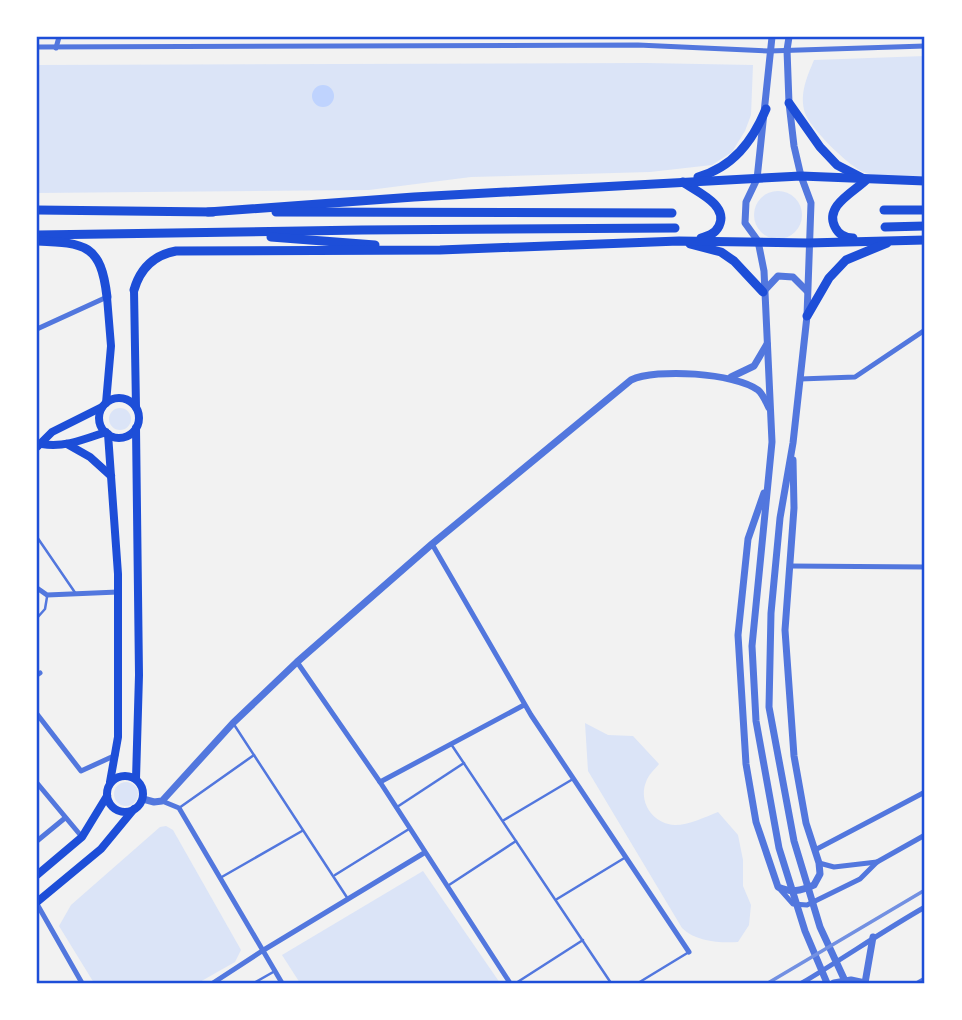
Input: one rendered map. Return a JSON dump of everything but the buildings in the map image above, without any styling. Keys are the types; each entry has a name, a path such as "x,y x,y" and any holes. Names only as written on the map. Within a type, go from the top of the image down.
{"highway":[{"path":"789,103 820,147 837,165 866,180"},
{"path":"683,182 710,174 730,162 750,139 765,109"},
{"path":"208,212 414,197 800,176 925,181"},
{"path":"866,180 835,208 832,219 835,229 848,238 895,240"},
{"path":"679,241 710,236 718,229 721,220 716,205 683,182"},
{"path":"884,209 925,209"},
{"path":"37,210 672,213"},
{"path":"885,227 925,226"},
{"path":"37,235 675,228"},
{"path":"219,233 440,250"},
{"path":"807,316 829,278 846,260 895,240"},
{"path":"134,290 139,276 148,264 161,255 176,251 440,250 679,241 808,243 925,240"},
{"path":"679,241 721,252 734,261 763,292"},
{"path":"37,242 74,242 88,250 102,269 107,297"}],"main road":[{"path":"37,903 101,849 143,799 143,791 136,779 139,675 136,428 139,418 136,407 134,290"},
{"path":"37,875 82,837 96,818 107,796 116,755 117,538 107,433 100,418 111,346 107,297"},
{"path":"39,445 52,432 104,405 122,398 136,407"},
{"path":"39,445 52,446 107,433 124,437 136,428"},
{"path":"67,443 90,457 111,476"},
{"path":"110,782 123,775 136,779"},
{"path":"107,796 109,803 120,811 134,810"}],"street":[{"path":"56,48 58,37"},
{"path":"638,45 639,37"},
{"path":"772,37 757,178 746,202 745,223 758,241 764,271 772,442 752,646 756,721 779,848 805,931 827,983"},
{"path":"789,37 789,103 800,176 811,203 807,316 793,443 780,518 771,613 769,707 794,841 820,927 846,983"},
{"path":"37,47 638,45 769,51 925,46"},
{"path":"763,292 778,276 793,277 807,291"},
{"path":"37,329 107,297"},
{"path":"800,379 855,377 925,330"},
{"path":"731,377 754,366 767,344"},
{"path":"162,801 233,723 297,662 432,544 631,380 654,373 731,377 759,391 771,410"},
{"path":"778,887 789,892 798,892 814,885 820,874 806,823 794,756 785,630 794,508 793,443"},
{"path":"768,479 748,538 738,635 746,764 757,822 778,887 793,904 807,905 860,879 877,862 925,835"},
{"path":"432,544 524,705 689,952"},
{"path":"790,566 925,567"},
{"path":"37,588 47,595 118,592"},
{"path":"297,662 380,782 510,983"},
{"path":"380,782 524,705"},
{"path":"37,714 81,771 116,755"},
{"path":"37,783 82,837"},
{"path":"815,850 925,792"},
{"path":"143,799 162,801 179,808 282,983"},
{"path":"37,841 65,818"},
{"path":"213,983 424,853"},
{"path":"819,863 834,867 877,862"},
{"path":"37,903 82,983"},
{"path":"802,983 925,906"},
{"path":"834,983 851,980 865,983 873,937"},
{"path":"918,983 925,979"}],"lane":[{"path":"37,537 76,594"},
{"path":"37,618 45,609 47,595"},
{"path":"233,723 348,899"},
{"path":"452,744 611,983"},
{"path":"179,808 254,755"},
{"path":"396,807 464,763"},
{"path":"503,821 573,779"},
{"path":"333,876 409,829"},
{"path":"220,878 303,830"},
{"path":"446,887 516,841"},
{"path":"555,900 626,857"},
{"path":"516,983 583,940"},
{"path":"638,983 689,952"},
{"path":"254,983 275,971"}],"shaded area":[{"path":"925,56 925,178 883,176 861,171 829,145 808,119 803,106 803,92 814,60"},
{"path":"37,65 753,65 751,115 732,152 712,165 650,172 471,177 369,190 37,193"},
{"path":"778,191 795,198 802,215 795,232 778,239 761,232 754,215 761,198"},
{"path":"120,408 130,415 131,419 124,429 120,430 110,423 109,419 116,409"},
{"path":"585,723 608,735 633,736 659,764 647,779 644,797 649,811 660,821 680,825 718,812 738,835 743,860 743,886 751,905 749,925 738,942 701,939 682,928 588,771"},
{"path":"126,782 134,786 138,794 134,802 126,806 118,802 114,794 118,786"},
{"path":"166,826 173,830 241,950 235,962 198,983 94,983 59,926 71,905 160,827"},
{"path":"423,871 500,983 300,983 282,955"}],"water":[{"path":"323,85 331,88 334,96 331,104 323,107 315,104 312,96 315,88"}],"railway":[{"path":"768,983 925,890"}]}
